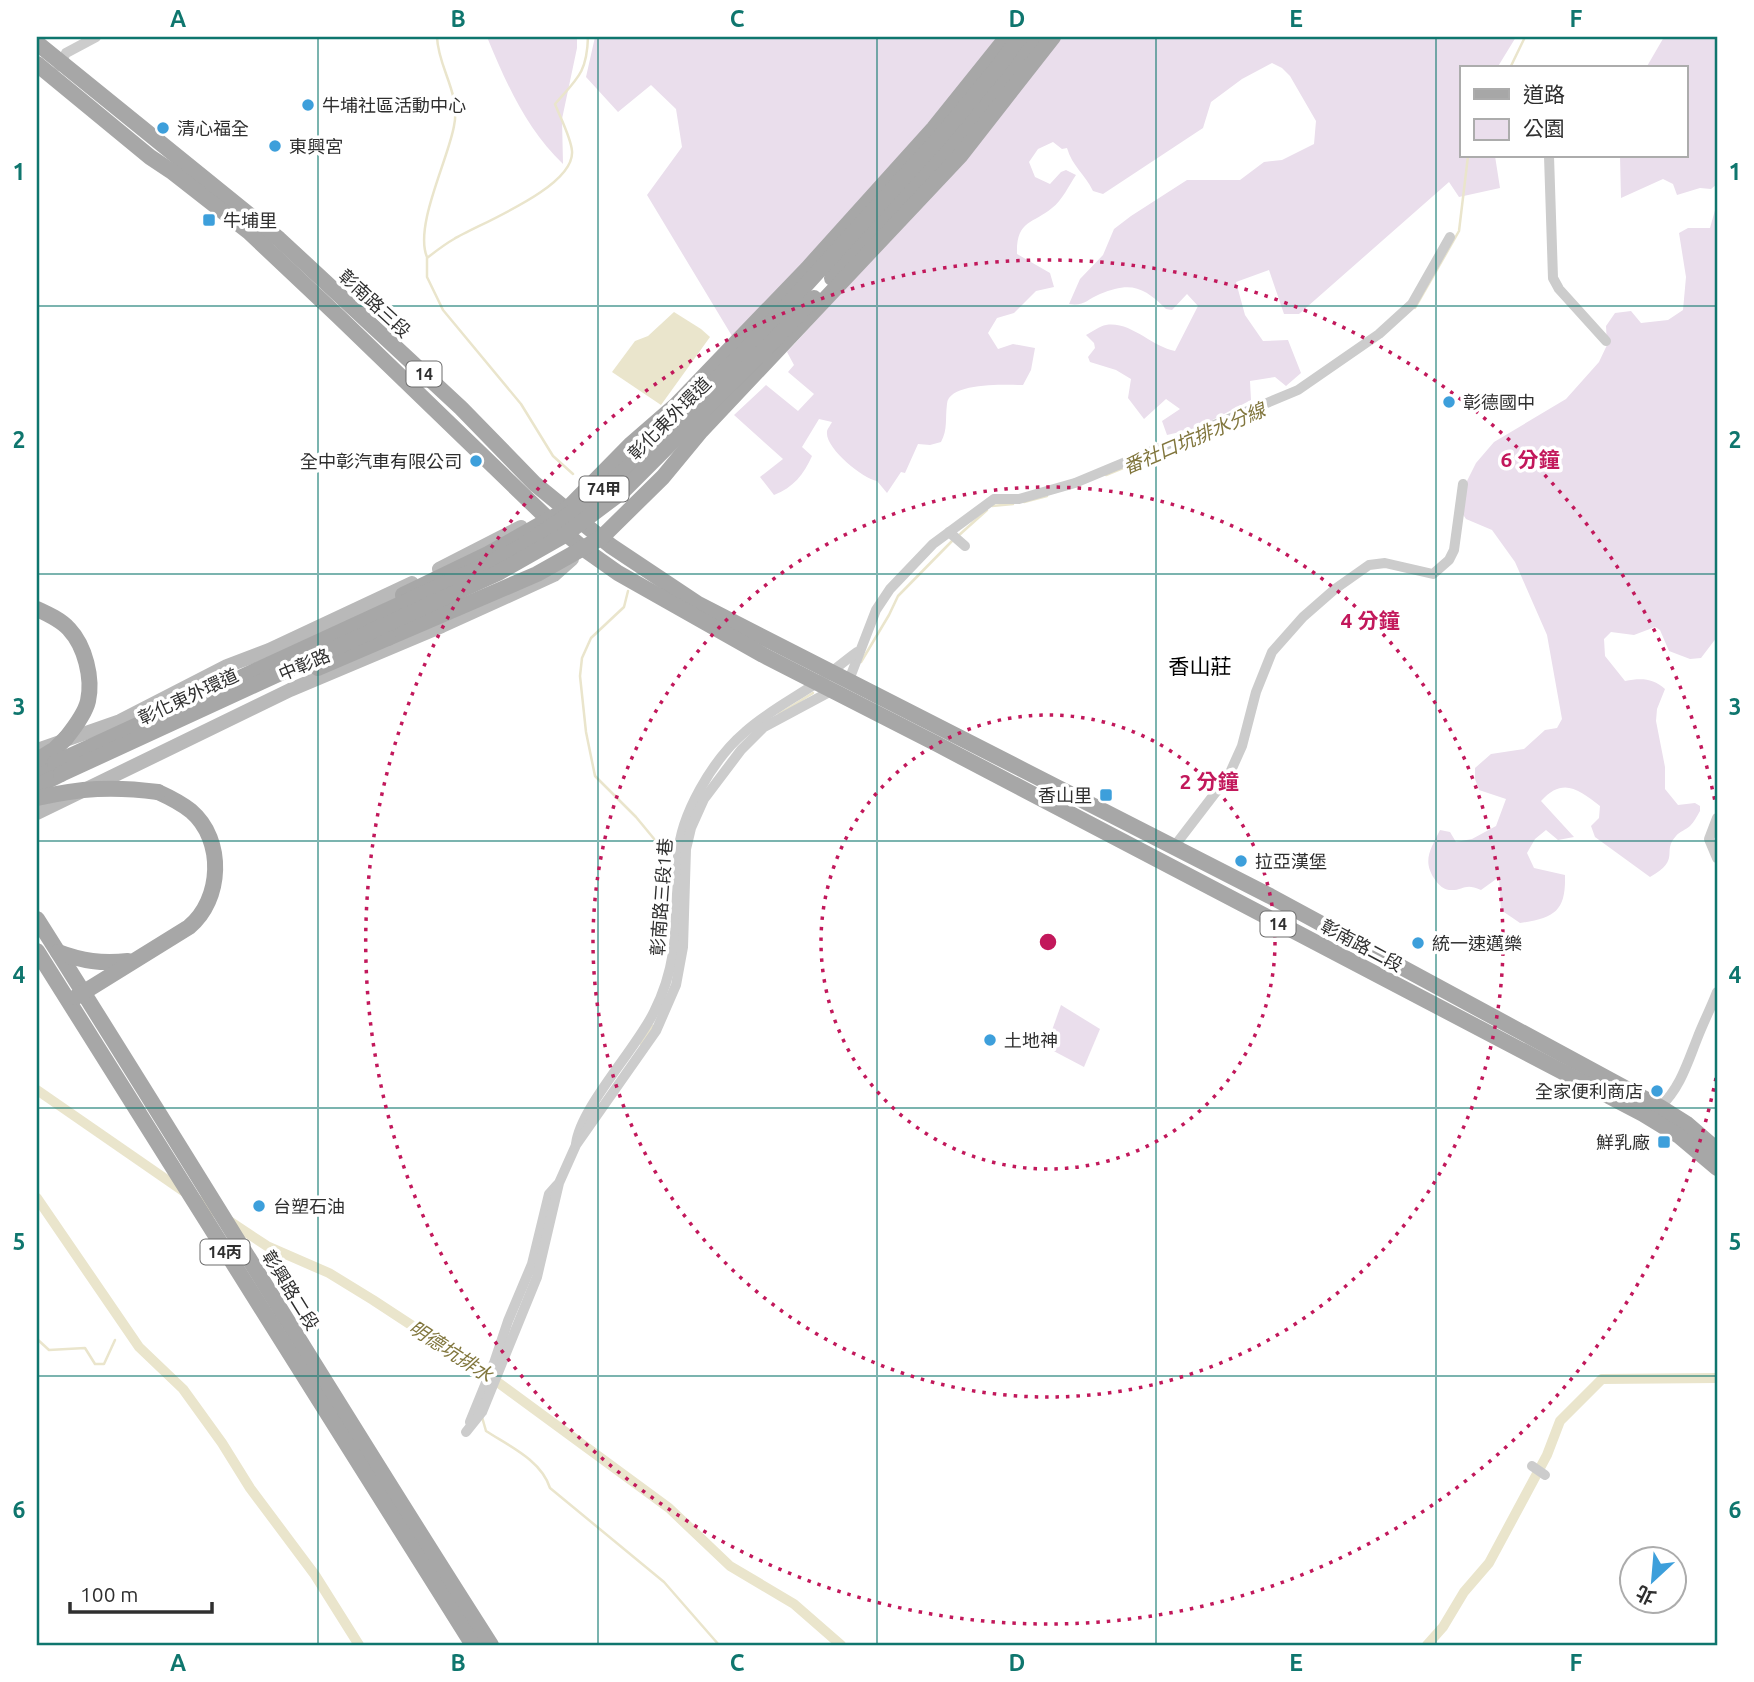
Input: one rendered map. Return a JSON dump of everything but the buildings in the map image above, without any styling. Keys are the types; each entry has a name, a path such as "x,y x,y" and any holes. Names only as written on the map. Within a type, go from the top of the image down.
{"main road":[{"name":"74甲","path":"566,510 630,444 665,416 807,269 934,128 1007,37"},
{"name":"彰化東外環道","path":"37,786 492,562 585,504 641,456 763,332 943,135 1020,37"},
{"name":"彰化東外環道","path":"37,771 211,699 498,573 553,543 594,514 650,465 773,341 953,144 1009,77 1038,37"},
{"name":"74甲","path":"601,538 663,477 692,442 960,156 1054,37"},
{"name":"彰南路三段","path":"37,43 279,239 461,408 536,484 601,538 698,604 832,671"},
{"name":"彰南路三段","path":"37,64 248,233 549,520 584,548 618,573 692,616 825,687"},
{"path":"211,699 264,659 488,554 566,510"},
{"path":"211,699 271,688 505,589 601,538"},
{"path":"37,609 69,628 81,645 88,667 89,687 88,701 73,729 55,749 37,760"},
{"name":"14","path":"832,671 849,680"},
{"name":"彰南路二段","path":"849,680 1270,896 1660,1107 1687,1125 1715,1158"},
{"name":"彰南路二段","path":"825,687 1643,1114 1715,1158"},
{"path":"37,798 95,787 126,787 158,792 193,813 205,830 216,865 211,891 200,918 68,1002"},
{"path":"1162,863 1172,848"},
{"name":"彰興路二段","path":"37,919 491,1645"},
{"name":"彰興路二段","path":"37,951 474,1645"},
{"path":"58,952 102,964 134,961"},
{"path":"1510,1044 1517,1029"},
{"path":"1643,1114 1660,1107"}],"street":[{"path":"52,76 62,63 65,53 96,37"},
{"path":"1549,158 1553,278 1559,289 1606,341"},
{"path":"825,687 849,680 876,610 890,589 933,544 994,499 1019,499 1075,482 1298,390 1379,334 1412,304 1450,237"},
{"path":"1172,848 1228,775 1242,746 1256,692 1272,652 1303,617 1369,565 1385,564 1433,573 1448,561 1454,550 1463,484"},
{"name":"中彰路","path":"37,750 120,721 227,666 269,650 407,586 527,524 549,520"},
{"path":"949,532 965,546"},
{"name":"中彰路","path":"37,813 290,690 554,575 584,548"},
{"path":"269,650 290,690"},
{"path":"825,687 832,671 859,651"},
{"path":"227,666 244,714"},
{"name":"彰南路三段1巷","path":"488,1389 537,1278 559,1183 576,1145 656,1031 676,985 681,965 686,849 691,828 704,799 741,750 764,727 825,687"},
{"name":"彰南路三段1巷","path":"576,1145 577,1132 654,1012 672,970 678,906 678,853 682,828 697,794 742,734 762,718 825,687"},
{"path":"1717,818 1709,839 1717,858"},
{"path":"1660,1107 1671,1097 1689,1063 1717,992"},
{"path":"1532,1466 1545,1475"}],"green space":[{"path":"487,37 577,37 562,119 563,164 528,121"},
{"path":"595,37 997,37 884,181 732,336 647,195 682,147 676,109 651,85 618,112 586,77"},
{"path":"1050,37 1516,37 1498,66 1460,66 1460,158 1495,158 1500,188 1459,197 1449,182 1299,314 1284,314 1269,270 1236,282 1245,315 1263,341 1288,340 1301,373 1286,386 1275,377 1250,381 1251,400 1197,428 1167,435 1162,421 1180,409 1166,399 1144,419 1128,398 1131,379 1116,370 1090,362 1088,357 1095,348 1086,335 1104,326 1115,325 1133,330 1166,349 1175,351 1198,306 1187,294 1172,310 1166,309 1144,291 1129,287 1111,290 1082,303 1069,304 1080,279 1103,255 1114,229 1131,216 1187,180 1240,180 1264,162 1282,160 1314,144 1316,121 1290,76 1272,63 1242,79 1211,102 1203,128 1103,194 1093,191 1067,148 1062,149 1053,142 1038,149 1029,162 1035,177 1050,184 1066,170 1076,175 1056,205 1027,224 1017,243 1017,254 1050,273 1054,287 1036,291 1014,313 997,318 988,333 998,349 1013,344 1035,348 1031,370 1023,385 979,386 967,388 950,397 945,433 941,442 918,444 905,473 901,472 887,493 877,481 855,469 838,454 828,439 827,431 832,422 819,419 802,447 812,456 805,469 797,480 774,495 760,477 783,459 734,415 766,385 798,411 814,394 788,372 794,365 787,352 891,239"},
{"path":"1664,37 1717,37 1717,184 1711,189 1700,188 1677,195 1673,184 1663,179 1621,198 1620,158 1688,158 1688,66 1647,66"},
{"path":"1717,203 1717,637 1701,658 1690,659 1669,651 1660,630 1655,627 1634,635 1611,632 1604,639 1605,656 1625,681 1646,680 1665,689 1657,709 1656,721 1665,767 1665,789 1678,805 1695,803 1700,806 1700,811 1690,826 1672,842 1665,865 1650,877 1595,837 1591,826 1599,818 1600,806 1570,788 1556,789 1541,801 1574,837 1558,840 1546,830 1535,839 1527,853 1534,868 1565,875 1563,897 1556,911 1550,915 1520,923 1501,910 1499,877 1481,890 1467,887 1449,890 1438,884 1431,874 1428,861 1440,830 1450,832 1456,842 1472,839 1496,826 1506,799 1479,790 1475,768 1491,754 1524,749 1545,730 1557,728 1562,719 1547,635 1515,562 1492,530 1466,519 1460,510 1458,499 1476,463 1494,442 1566,399 1599,362 1607,345 1606,326 1615,313 1631,311 1641,323 1668,320 1683,310 1686,277 1679,233 1688,228 1710,228"},
{"path":"1061,1005 1100,1029 1084,1067 1046,1047"}],"shaded area":[{"path":"674,312 710,337 661,405 612,372 635,341 648,336"}],"waterway":[{"path":"427,257 424,244 428,211 451,140 455,114 437,37"},
{"path":"573,474 553,456 521,404 443,310 427,277 427,258 454,239 524,202 559,178 569,164 572,151 555,104 580,74 586,59 588,37"},
{"name":"番社口坑排水分線","path":"1511,66 1525,37"},
{"name":"番社口坑排水分線","path":"1415,308 1459,231 1468,158"},
{"name":"番社口坑排水分線","path":"1106,475 1165,451"},
{"name":"番社口坑排水分線","path":"1024,502 1047,496"},
{"name":"番社口坑排水分線","path":"992,506 1013,504"},
{"name":"番社口坑排水分線","path":"958,536 987,510"},
{"name":"番社口坑排水分線","path":"861,662 898,596 953,540"},
{"path":"628,591 624,607 591,638 582,658 580,676 586,732 595,776 655,840 676,852"},
{"name":"番社口坑排水分線","path":"779,714 813,693"},
{"name":"番社口坑排水分線","path":"641,1044 653,1026"},
{"name":"明德坑排水","path":"37,1090 183,1191"},
{"path":"37,1198 139,1347 183,1389 222,1443 250,1488 315,1575 359,1645"},
{"name":"明德坑排水","path":"196,1199 267,1246 329,1273 492,1378 669,1508 730,1566 794,1604 841,1645"},
{"path":"37,1339 49,1350 85,1348 95,1364 104,1364 115,1340"},
{"path":"1427,1645 1443,1627 1464,1592 1489,1563 1547,1455 1560,1421 1602,1379 1717,1378"},
{"path":"482,1417 486,1431 532,1462 546,1478 550,1488 664,1582 719,1645"}],"place":[{"name":"牛埔社區活動中心","path":"308,105"},
{"name":"清心福全","path":"163,128"},
{"name":"東興宮","path":"275,146"},
{"name":"牛埔里","path":"209,220"},
{"name":"彰德國中","path":"1449,402"},
{"name":"全中彰汽車有限公司","path":"476,461"},
{"name":"香山里","path":"1106,795"},
{"name":"拉亞漢堡","path":"1241,861"},
{"name":"統一速邁樂","path":"1418,943"},
{"name":"土地神","path":"990,1040"},
{"name":"全家便利商店","path":"1657,1091"},
{"name":"鮮乳廠","path":"1664,1142"},
{"name":"台塑石油","path":"259,1206"}],"district":[{"name":"香山莊","path":"1200,666"}]}
